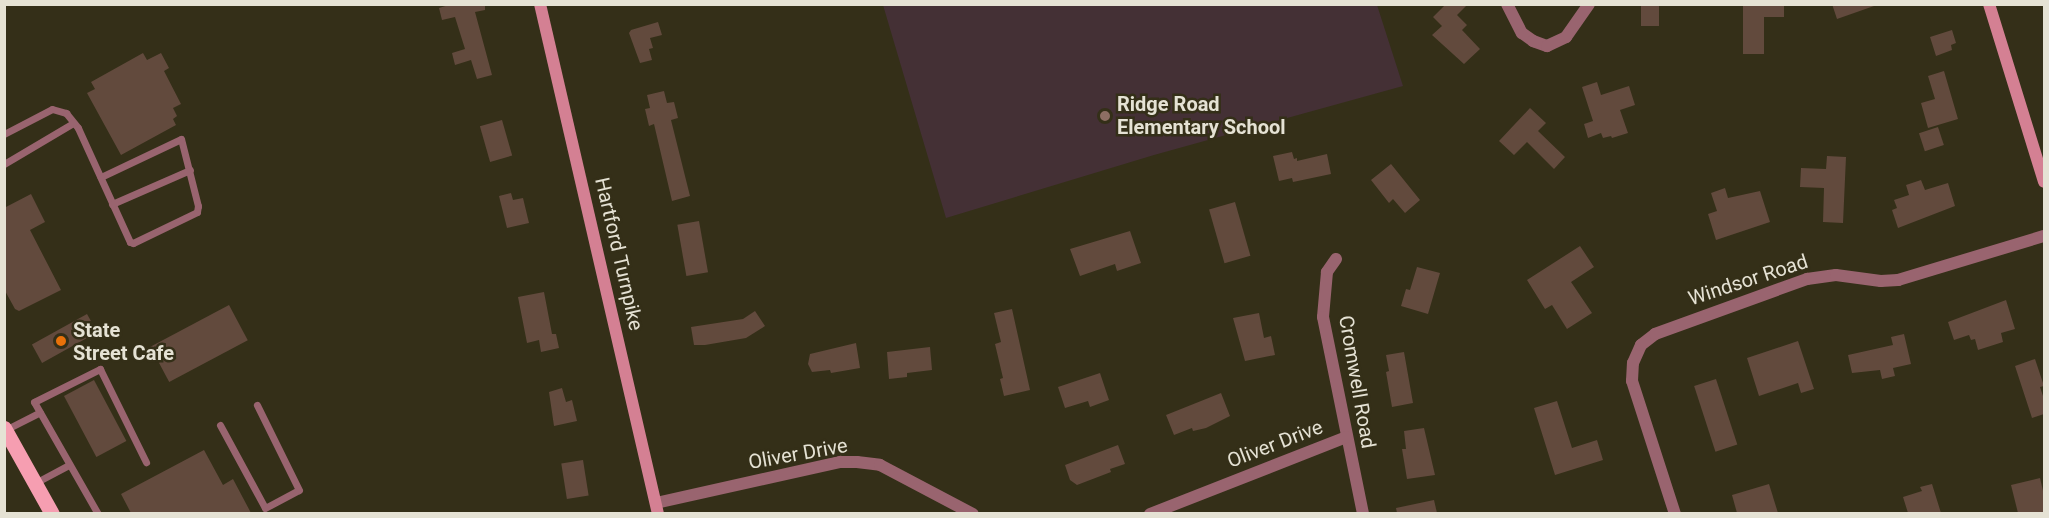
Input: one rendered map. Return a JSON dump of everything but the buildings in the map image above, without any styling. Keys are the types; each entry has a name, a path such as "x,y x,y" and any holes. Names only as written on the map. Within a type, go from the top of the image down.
{"main road":[{"name":"Hartford Turnpike","path":"540,4 657,508"},
{"path":"1989,4 2044,182"},
{"path":"5,429 52,513"}],"street":[{"path":"1507,4 1522,33 1540,44 1551,46 1570,33 1589,4"},
{"name":"Windsor Road","path":"1675,513 1632,381 1633,363 1641,345 1655,334 1807,279 1836,275 1881,281 1898,280 2044,236"},
{"name":"Cromwell Road","path":"1336,259 1327,272 1323,317 1346,437 1364,513"},
{"name":"Oliver Drive","path":"1150,513 1346,437"},
{"name":"Oliver Drive","path":"657,508 840,462 857,462 880,465 973,513"}],"lane":[{"path":"4,134 52,109 66,113 78,128 127,238 133,243 197,212 183,142 178,139 100,177"},
{"path":"4,164 73,123"},
{"path":"112,204 190,170"},
{"path":"98,513 34,402 100,369 146,462"},
{"path":"219,425 265,508 299,490 257,405"},
{"path":"5,429 40,412"},
{"path":"35,483 69,465"}],"shaded area":[{"name":"Ridge Road Elementary School","path":"883,5 1377,5 1403,86 1154,155 946,218"}],"place":[{"name":"Ridge Road Elementary School","path":"1105,116"},
{"name":"State Street Cafe","path":"61,341"}]}
